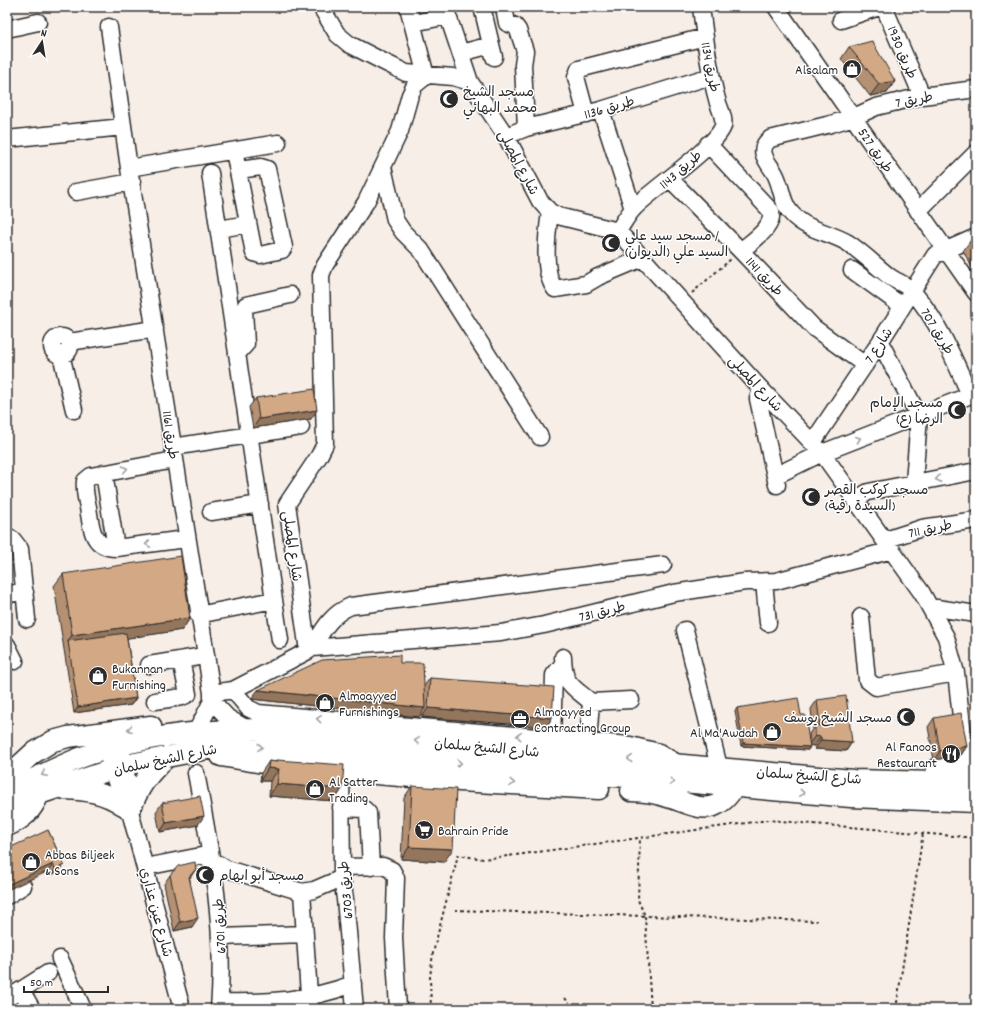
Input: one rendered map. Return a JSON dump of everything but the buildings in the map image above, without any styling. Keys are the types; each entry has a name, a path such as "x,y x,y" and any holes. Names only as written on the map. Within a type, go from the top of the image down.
{"main road":[{"path":"7,777 32,754 53,741 68,737 156,725 261,764 460,781 638,791 671,798 687,804 706,808 716,806 724,801 734,788"},
{"name":"شارع الشيخ سلمان","path":"7,791 84,756 113,747 196,741 247,729 277,729 679,764 714,765 852,780 973,774"},
{"name":"شارع الشيخ سلمان","path":"7,810 48,792 118,767 168,756 196,741 218,747 248,746 342,752 734,788 851,797 976,802"},
{"path":"32,754 84,756"},
{"path":"7,826 24,818 48,792 96,792 109,796 129,807 142,784 153,769 168,756"}],"street":[{"path":"321,7 337,34 349,44 406,73 426,76 453,77 470,82"},
{"path":"408,7 426,76"},
{"path":"461,53 492,51 482,7"},
{"path":"504,7 507,23 515,26 518,30 525,51 523,65 526,128"},
{"name":"طريق 1134","path":"701,7 711,76 723,119 723,126"},
{"name":"طريق 527","path":"776,7 976,293"},
{"path":"841,20 879,7"},
{"name":"طريق 1930","path":"884,7 922,96"},
{"name":"شارع المصلى","path":"413,24 448,16 470,82 506,136 540,202 550,212"},
{"path":"7,29 38,22"},
{"name":"طريق 1161","path":"109,27 130,175 155,329 204,656 212,697"},
{"path":"586,114 576,77 579,69 705,38"},
{"name":"شارع المصلى","path":"310,649 288,504 319,456 324,444 322,275 325,265 366,202 400,131 410,95 415,85 426,76"},
{"name":"طريق 1136","path":"506,136 526,128 601,110 711,76"},
{"name":"طريق 7","path":"912,290 892,278 847,243 808,227 788,210 781,192 778,177 763,155 762,149 764,144 770,139 854,117 876,107 922,96 976,89"},
{"path":"601,110 633,209"},
{"name":"طريق 1143","path":"618,231 633,209 670,179 708,144 723,126"},
{"path":"7,139 123,127"},
{"path":"76,192 130,175 234,151 278,144"},
{"path":"708,144 771,211 772,219 769,225 741,251"},
{"path":"234,151 239,170 254,253 260,255 282,250 284,247 267,169 261,167 239,170"},
{"path":"918,212 974,157"},
{"path":"382,167 395,220 403,232 421,250 540,438"},
{"path":"210,173 280,640"},
{"name":"طريق 1141","path":"670,179 814,328 865,365"},
{"path":"618,231 558,216 550,212 547,230 547,259 551,284 555,289 586,284 598,276 643,258"},
{"path":"219,228 248,224"},
{"name":"شارع المصلى","path":"618,231 761,389 817,447 889,545 930,607 946,637 956,673 973,774"},
{"name":"شارع 7","path":"817,447 865,365 935,255 976,237"},
{"path":"852,270 902,306"},
{"name":"طريق 707","path":"761,389 758,399 776,482 817,447 919,416 973,394 947,341 912,290"},
{"path":"237,354 246,344 244,310 246,305 290,295"},
{"path":"74,410 65,348 155,329"},
{"path":"880,342 919,416 914,483"},
{"path":"186,539 116,548 100,544 92,531 85,481 91,476 173,453 249,436 301,427"},
{"path":"855,500 868,492 976,471"},
{"path":"104,473 116,548"},
{"path":"211,512 260,504"},
{"name":"طريق 711","path":"889,545 922,528 976,520"},
{"path":"7,536 13,540 20,549 27,619"},
{"name":"طريق 731","path":"310,649 501,633 544,625 674,593 745,582 776,581 889,545"},
{"path":"212,697 233,690 310,649 332,617 340,610 351,606 662,565"},
{"path":"764,582 768,623"},
{"path":"7,594 25,592"},
{"path":"198,615 274,600"},
{"path":"930,607 976,614"},
{"path":"861,617 867,680 876,687 956,673"},
{"path":"685,630 714,765"},
{"path":"7,645 15,661"},
{"path":"149,665 204,656"},
{"path":"552,739 554,675 563,659 564,673 567,680 591,702 631,700"},
{"path":"155,701 182,698 188,694 181,660"},
{"path":"233,690 248,708 266,714 630,745 650,749 670,757 679,764"},
{"path":"212,697 228,718 247,729"},
{"path":"196,741 212,697"},
{"path":"588,742 591,702"},
{"name":"شارع عين عذاري","path":"113,747 182,1009"},
{"name":"طريق 6703","path":"341,770 342,873 355,1009"},
{"name":"طريق 6701","path":"196,773 213,862 221,937 220,1005"},
{"path":"341,808 364,809 368,813 371,867"},
{"path":"145,867 201,856 227,869 302,892 314,890 342,873 383,866 392,870 396,878 394,943 398,1009"},
{"path":"7,896 23,886"},
{"path":"302,892 309,1003"},
{"path":"221,937 305,934"},
{"path":"60,959 83,1009"},
{"path":"7,999 48,973"},
{"path":"220,1005 258,1006 309,1003 353,984"},
{"path":"21,990 32,1009"}],"path":[{"path":"682,302 741,251"},
{"path":"431,1009 430,977 433,952 458,855 483,859 768,820 976,838"},
{"path":"896,1009 922,833"},
{"path":"640,838 638,900 645,916 651,1009"},
{"path":"455,910 817,921"},
{"path":"565,998 571,1006 584,1009"}],"place":[{"name":"Alsalam","path":"852,69"},
{"name":"مسجد الشيخ محمد البهائي","path":"449,99"},
{"name":"مسجد سيد علي / السيد علي (الديوان)","path":"611,243"},
{"name":"مسجد الإمام الرضا (ع)","path":"957,410"},
{"name":"مسجد كوكب القصر (السيدة رقية)","path":"811,497"},
{"name":"Bukannan Furnishing","path":"98,676"},
{"name":"Almoayyed Furnishings","path":"325,703"},
{"name":"مسجد الشيخ يوسف","path":"906,717"},
{"name":"Almoayyed Contracting Group","path":"520,719"},
{"name":"Al Ma'Awdah","path":"772,732"},
{"name":"Al Fanoos Restaurant","path":"951,754"},
{"name":"Al Satter Trading","path":"315,789"},
{"name":"Bahrain Pride","path":"424,830"},
{"name":"Abbas Biljeek & Sons","path":"31,862"},
{"name":"مسجد أبو ابهام","path":"205,875"}]}
